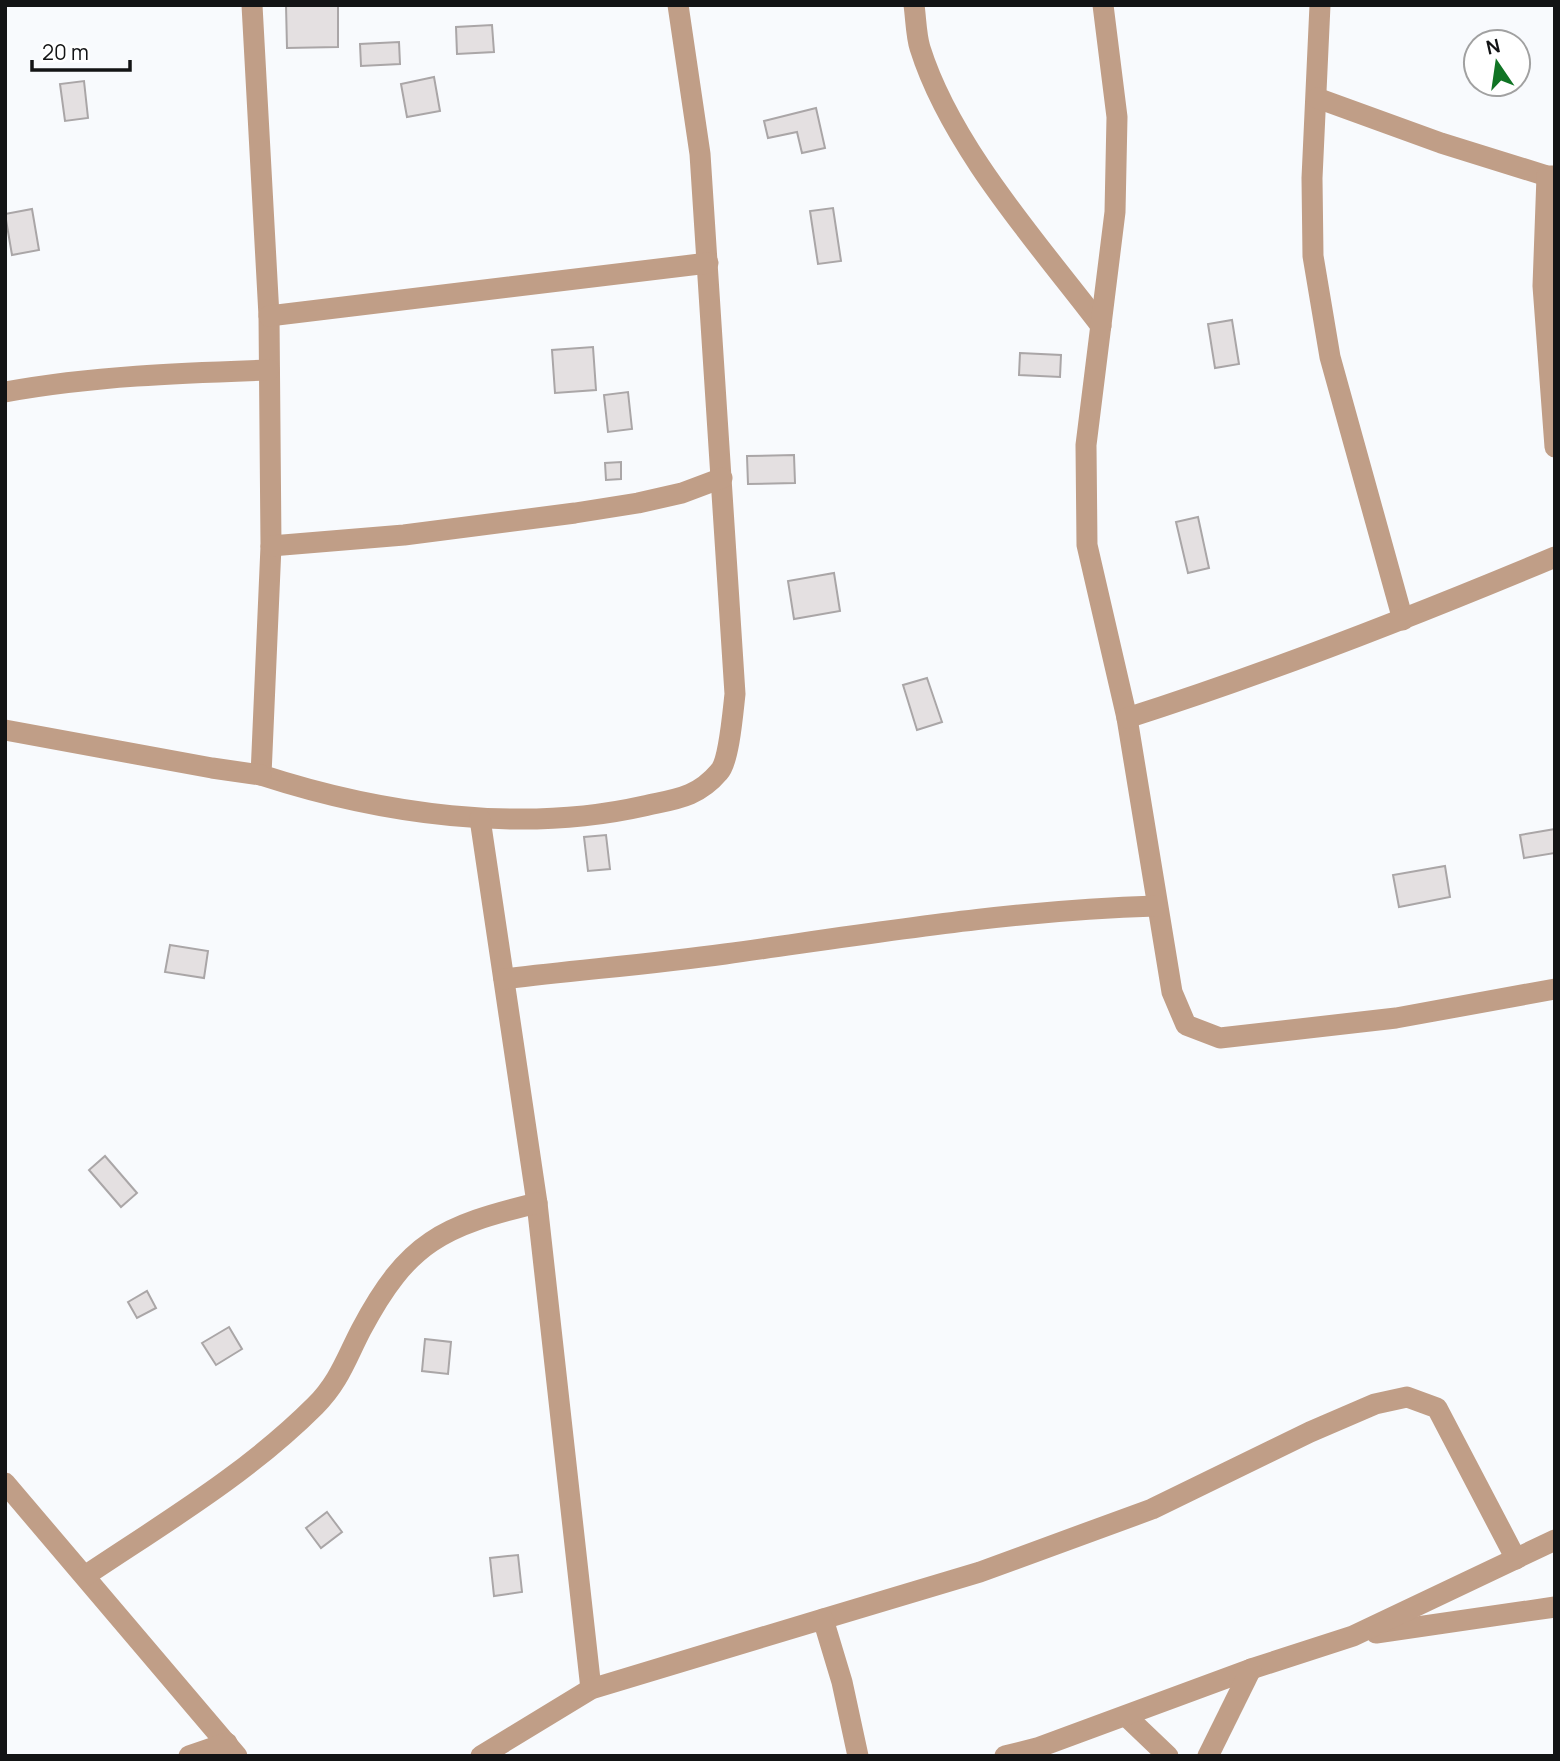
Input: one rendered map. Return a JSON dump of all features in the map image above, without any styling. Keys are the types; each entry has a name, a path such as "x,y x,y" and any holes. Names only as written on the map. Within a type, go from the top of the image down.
{"street":[{"path":"251,5 269,316 271,546 261,775"},
{"path":"5,730 261,775 316,792 480,820 605,815 692,796 722,770 735,694 700,154 678,5"},
{"path":"914,5 919,47 954,128 1011,209 1101,326"},
{"path":"1102,5 1117,117 1115,212 1086,445 1087,545 1127,718 1172,992 1186,1026 1220,1038 1396,1018 1555,989"},
{"path":"1320,5 1312,178 1312,256 1330,357 1403,620"},
{"path":"1317,98 1441,143 1551,176 1543,286 1555,447"},
{"path":"269,316 708,263"},
{"path":"5,392 48,384 132,375 269,370"},
{"path":"271,546 404,535 600,509 682,493 722,478"},
{"path":"1127,718 1228,686 1403,620 1555,557"},
{"path":"480,820 537,1203 591,1689"},
{"path":"504,979 722,954 935,924 1091,908 1156,906"},
{"path":"85,1576 234,1475 303,1418 339,1378 374,1304 397,1270 426,1244 457,1226 490,1214 537,1203"},
{"path":"481,1756 591,1689 980,1572 1152,1509 1310,1432 1375,1404 1407,1397 1437,1408 1516,1559"},
{"path":"5,1483 232,1750"},
{"path":"1004,1756 1037,1748 1251,1669 1353,1636 1555,1540"},
{"path":"1353,1636 1555,1607"},
{"path":"822,1619 842,1682 858,1756"},
{"path":"1208,1756 1251,1669"},
{"path":"1126,1716 1168,1756"},
{"path":"190,1756 232,1750"}],"building":[{"path":"286,5 338,5 338,47 287,48"},
{"path":"492,25 494,52 457,54 456,27"},
{"path":"399,42 400,64 361,66 360,44"},
{"path":"434,77 440,111 407,117 401,84"},
{"path":"84,81 88,118 65,121 60,84"},
{"path":"816,108 825,148 802,153 797,132 768,138 764,121"},
{"path":"833,208 841,261 818,264 810,211"},
{"path":"32,209 39,250 12,255 5,214"},
{"path":"1232,320 1239,364 1215,368 1208,324"},
{"path":"593,347 596,390 555,393 552,350"},
{"path":"1020,353 1061,355 1060,377 1019,375"},
{"path":"628,392 632,429 608,432 604,395"},
{"path":"794,455 795,483 748,484 747,456"},
{"path":"621,462 621,479 606,480 605,463"},
{"path":"1198,517 1209,568 1188,573 1176,522"},
{"path":"834,573 840,611 794,619 788,581"},
{"path":"927,678 942,722 917,730 903,685"},
{"path":"1555,829 1555,853 1524,858 1520,835"},
{"path":"606,835 610,869 588,871 584,837"},
{"path":"1445,866 1450,897 1399,907 1393,875"},
{"path":"170,945 208,951 204,978 165,972"},
{"path":"105,1156 137,1193 121,1207 89,1170"},
{"path":"147,1291 156,1308 137,1318 128,1302"},
{"path":"229,1327 242,1349 216,1365 202,1343"},
{"path":"425,1339 451,1342 448,1374 422,1371"},
{"path":"327,1512 342,1532 321,1548 306,1528"},
{"path":"518,1555 522,1592 494,1596 490,1558"}]}
